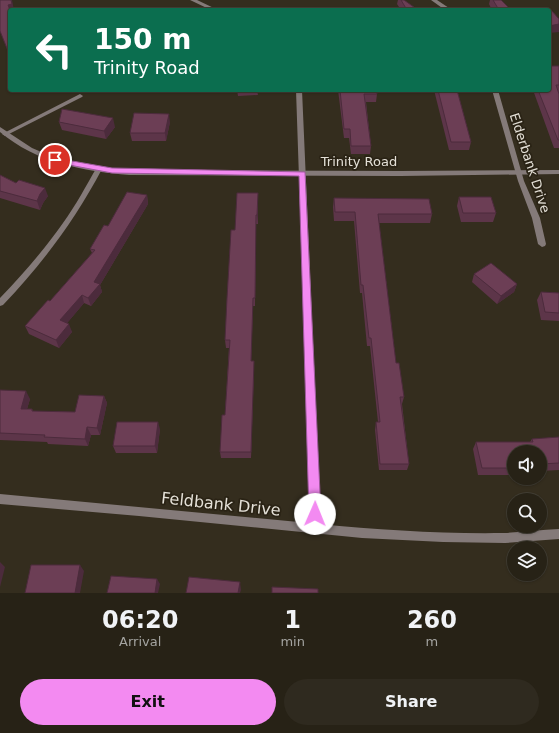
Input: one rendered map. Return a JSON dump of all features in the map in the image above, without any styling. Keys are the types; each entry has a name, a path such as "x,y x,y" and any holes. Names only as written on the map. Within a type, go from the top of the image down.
{"street":[{"path":"193,0 211,8"},
{"path":"434,0 446,8"},
{"path":"299,92 315,501 314,528"},
{"name":"Elderbank Drive","path":"496,92 519,173 536,218 542,244"},
{"path":"2,131 80,96"},
{"name":"Trinity Road","path":"2,131 46,158 99,169 150,172 303,173 559,172"},
{"path":"0,303 47,252 88,190 99,169"},
{"name":"Feldbank Drive","path":"0,499 362,533 505,538 559,534"}],"building":[{"path":"0,0 11,0 12,4 8,5 8,51 0,31"},
{"path":"401,0 404,0 415,8 406,8"},
{"path":"493,0 501,0 509,8 498,8"},
{"path":"551,11 559,19 559,24 551,26"},
{"path":"551,66 559,66 559,85 556,85 559,94 558,140 539,92 551,92"},
{"path":"340,92 376,92 377,94 364,94 371,146 351,146 350,129 344,129"},
{"path":"438,92 458,92 471,142 451,142"},
{"path":"62,109 113,118 104,131 59,122"},
{"path":"134,113 169,114 165,133 130,133"},
{"path":"0,175 16,183 19,180 45,188 37,201 0,191"},
{"path":"127,192 147,195 94,282 100,284 88,298 82,295 60,320 69,324 56,340 25,326 48,300 50,301 95,250 90,249 104,225 108,226"},
{"path":"237,193 258,193 256,215 255,298 253,298 251,361 254,361 251,452 220,452 222,415 225,415 230,340 225,340 231,230 235,230"},
{"path":"459,197 491,197 496,213 463,213"},
{"path":"334,198 429,199 432,214 378,214 396,363 399,363 404,397 400,397 409,464 380,464 376,422 380,422 371,338 369,338 363,285 361,285 355,212 335,212"},
{"path":"491,263 517,284 501,296 474,274"},
{"path":"541,292 559,293 559,313 545,312"},
{"path":"0,390 26,391 21,409 32,409 32,411 75,412 79,395 104,396 97,428 87,427 85,439 0,433"},
{"path":"117,422 158,422 155,446 113,446"},
{"path":"559,437 559,463 547,464 547,445 507,445 507,468 482,468 476,442 533,442 532,439"},
{"path":"31,565 80,565 75,593 25,593"},
{"path":"111,576 157,579 155,593 107,593"},
{"path":"189,577 240,582 238,593 186,593"},
{"path":"272,587 318,589 318,593 272,593"}],"route":[{"path":"55,160 112,171 303,173 315,514"}]}
